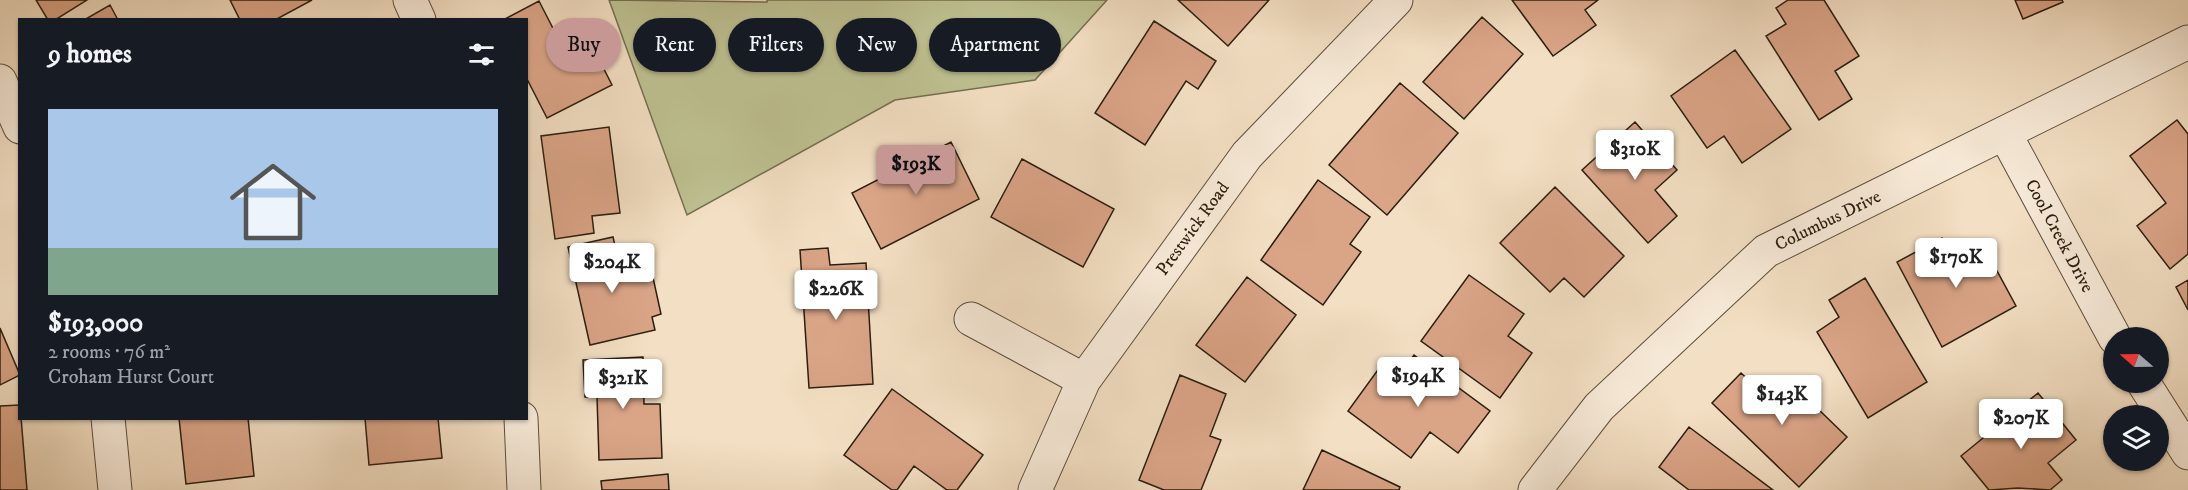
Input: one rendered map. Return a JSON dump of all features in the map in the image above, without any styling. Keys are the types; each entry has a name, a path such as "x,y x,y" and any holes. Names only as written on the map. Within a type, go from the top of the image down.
{"street":[{"path":"410,0 418,18"},
{"name":"Prestwick Road","path":"1035,490 1084,380 1247,155 1396,0"},
{"name":"Columbus Drive","path":"1535,490 1599,407 1766,251 2188,42"},
{"path":"0,81 18,122"},
{"name":"Cool Creek Drive","path":"2005,134 2109,327"},
{"path":"971,319 1084,380"},
{"path":"2150,393 2188,453"},
{"path":"108,420 115,490"},
{"path":"521,420 524,490"}],"green space":[{"path":"609,0 767,2 767,0 1107,0 1061,51 1061,18 929,18 929,72 1042,72 1035,80 895,100 687,215 635,72 716,72 716,18 633,18 633,66 621,33 621,18 616,18"}],"building":[{"path":"36,0 87,0 58,18 47,18"},
{"path":"230,0 312,0 279,18 239,18"},
{"path":"1178,0 1269,0 1228,46"},
{"path":"1512,0 1598,0 1585,10 1596,25 1553,56"},
{"path":"1788,0 1824,0 1859,56 1835,71 1852,99 1819,120 1766,36 1786,24 1776,8"},
{"path":"2015,0 2062,0 2063,2 2023,19"},
{"path":"539,1 548,18 546,72 605,72 612,85 547,118 528,81 528,18 507,18"},
{"path":"110,5 117,18 87,18"},
{"path":"1482,17 1523,54 1464,119 1423,82"},
{"path":"1154,21 1216,61 1198,89 1186,81 1145,145 1095,113"},
{"path":"1735,50 1791,129 1742,163 1724,136 1707,148 1671,96"},
{"path":"1400,83 1458,133 1387,215 1329,165"},
{"path":"2177,120 2188,134 2188,254 2170,269 2137,226 2166,203 2130,156"},
{"path":"1635,122 1677,170 1655,190 1677,216 1648,243 1582,170"},
{"path":"609,127 620,213 592,216 594,233 555,239 541,136"},
{"path":"951,142 979,199 881,249 852,193"},
{"path":"1022,159 1114,209 1083,267 991,217"},
{"path":"1318,180 1370,217 1350,244 1361,252 1323,305 1261,260"},
{"path":"1555,187 1624,256 1584,297 1564,278 1550,292 1500,243"},
{"path":"613,237 623,280 652,273 661,314 652,317 655,330 590,345 568,247"},
{"path":"1942,238 1954,260 1983,245 2016,306 1942,347 1897,262"},
{"path":"828,248 830,265 866,263 873,384 809,388 800,250"},
{"path":"1469,275 1524,314 1508,336 1532,353 1500,398 1421,341"},
{"path":"1247,277 1296,315 1245,382 1196,345"},
{"path":"1865,278 1927,382 1868,418 1817,332 1839,317 1829,300"},
{"path":"2188,280 2188,310 2176,287"},
{"path":"0,328 18,370 18,376 0,385"},
{"path":"1414,355 1490,411 1458,453 1430,432 1411,458 1348,411 1380,367 1397,379"},
{"path":"643,357 644,404 660,404 662,458 599,460 597,397 585,397 583,360"},
{"path":"1741,373 1767,397 1785,377 1847,437 1799,487 1712,403"},
{"path":"1180,375 1226,394 1210,436 1221,440 1201,490 1164,490 1139,480"},
{"path":"892,389 983,455 957,490 947,490 914,466 897,490 892,490 844,455"},
{"path":"2038,393 2076,440 2048,463 2062,480 2050,490 2018,488 1989,490 1961,456"},
{"path":"18,405 27,490 0,490 0,406"},
{"path":"179,420 248,420 254,476 186,484"},
{"path":"365,420 438,420 442,458 369,465"},
{"path":"1689,427 1773,490 1689,490 1659,467"},
{"path":"1322,450 1400,487 1399,490 1303,490"},
{"path":"668,474 669,490 602,490 601,481"}]}
